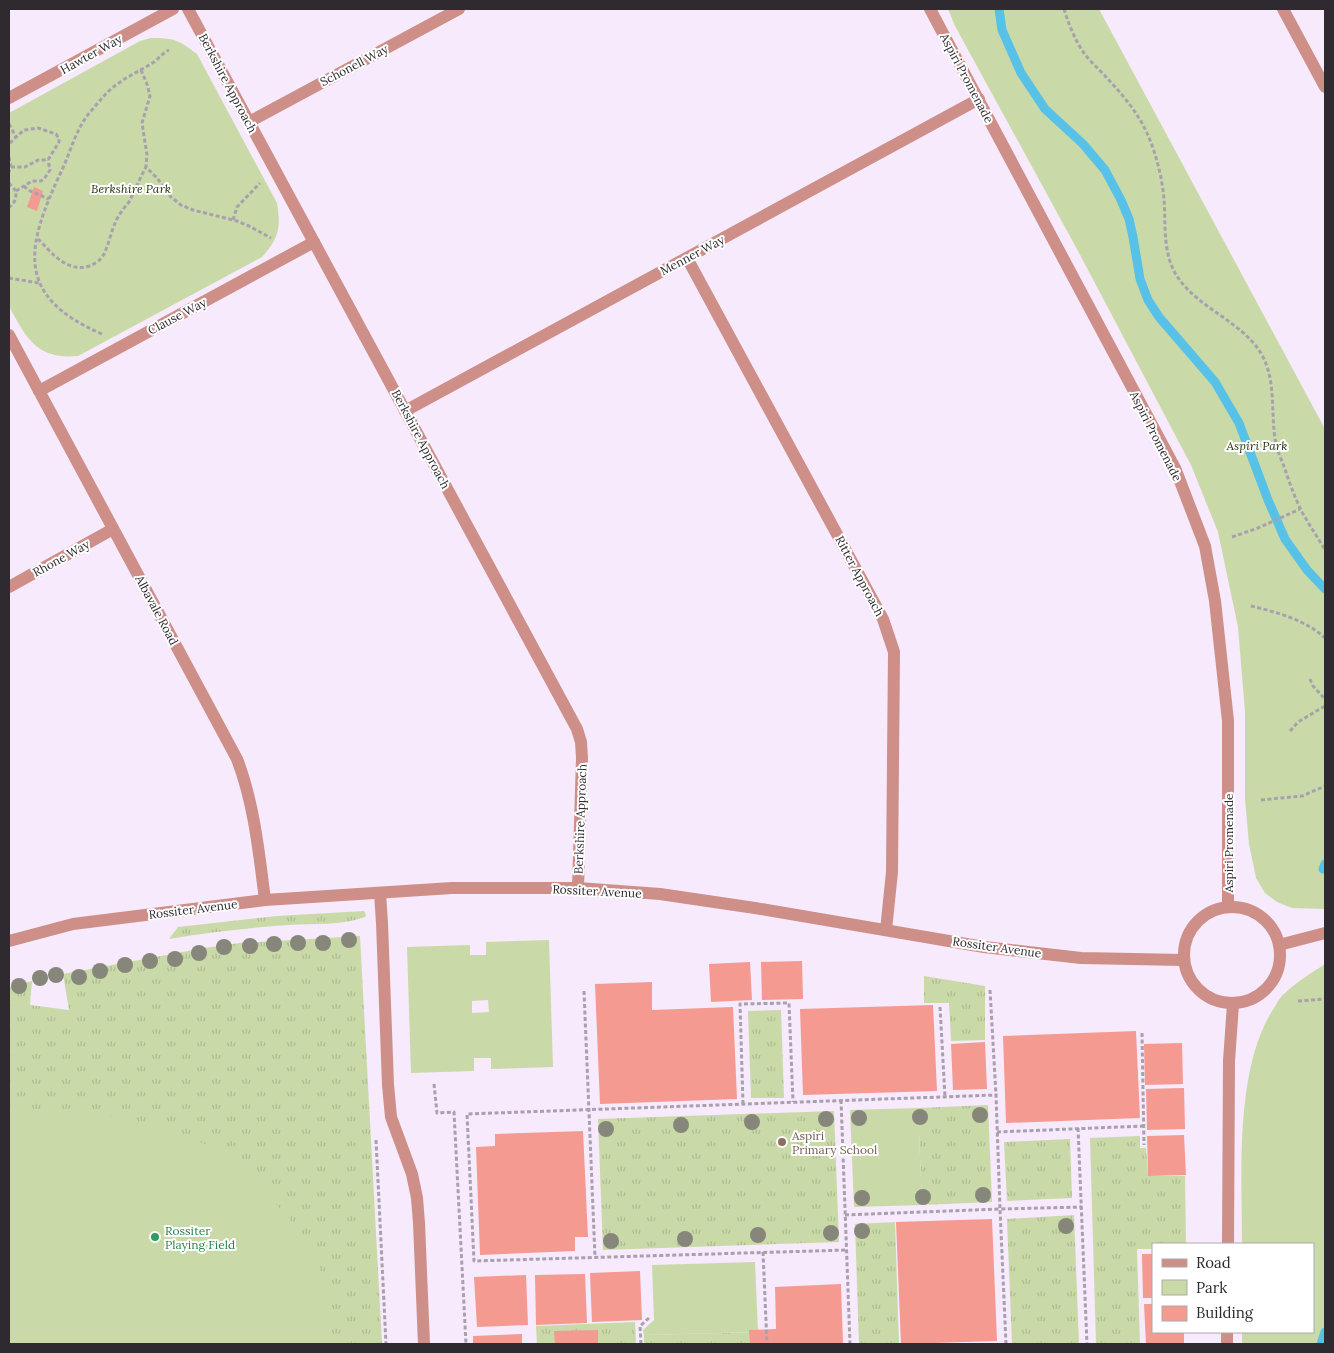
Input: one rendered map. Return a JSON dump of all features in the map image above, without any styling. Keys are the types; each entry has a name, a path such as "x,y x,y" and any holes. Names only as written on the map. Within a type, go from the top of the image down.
{"street":[{"name":"Hawter Way","path":"9,98 173,9"},
{"name":"Berkshire Approach","path":"188,9 577,729 581,742 582,758 578,888"},
{"name":"Schonell Way","path":"249,122 460,9"},
{"name":"Aspiri Promenade","path":"930,9 1174,468 1205,546 1215,601 1228,721 1228,906"},
{"path":"1283,9 1325,87"},
{"name":"Menner Way","path":"405,411 979,99"},
{"name":"Clause Way","path":"39,391 314,242"},
{"name":"Ritter Approach","path":"687,258 884,619 894,652 892,872 886,930"},
{"name":"Albavale Road","path":"9,335 237,758 244,777 255,831 265,900"},
{"name":"Rhone Way","path":"9,587 113,529"},
{"name":"Rossiter Avenue","path":"9,941 73,924 265,900 452,888 578,888 660,894 984,946 1081,958 1184,960"},
{"path":"380,893 391,1117 412,1174 417,1198 424,1344"},
{"path":"1228,906 1242,908 1261,916 1274,932 1281,957 1274,980 1266,990 1256,998 1233,1004 1217,1002 1203,994 1188,976 1184,960 1186,938 1195,924 1207,913 1228,906"},
{"path":"1279,946 1325,934"},
{"path":"1228,1243 1229,1061 1233,1004"}],"path":[{"path":"1064,9 1068,24 1080,48 1127,102 1146,131 1156,159 1164,196 1166,245 1169,258 1178,278 1202,302 1256,346 1268,368 1276,444 1300,509 1325,550"},
{"path":"126,344 83,326 48,298 35,272 37,239 40,223 49,198 84,121 113,88 168,50"},
{"path":"37,239 66,265 76,268 93,265 104,254 114,223 133,193 146,167 147,155 142,123 150,96 146,78 141,70"},
{"path":"9,124 16,137"},
{"path":"9,144 24,130 34,128 56,134 59,139 48,160 50,170 44,179 32,181 16,191"},
{"path":"9,157 11,167 9,172"},
{"path":"11,167 25,167 38,160 48,160"},
{"path":"146,167 171,197 181,205 192,210 233,220 271,238"},
{"path":"9,183 16,191 14,202 9,208"},
{"path":"233,220 237,207 260,183"},
{"path":"24,186 28,190 49,198"},
{"path":"9,278 39,283"},
{"path":"1232,537 1258,528 1300,509"},
{"path":"1250,606 1295,619 1325,638"},
{"path":"1310,679 1313,686 1325,699"},
{"path":"1290,731 1298,722 1325,706"},
{"path":"1261,800 1302,796 1325,786"},
{"path":"990,990 1006,1344"},
{"path":"584,991 595,1257"},
{"path":"1298,1001 1325,999"},
{"path":"743,1104 740,1004 789,1003 793,1102"},
{"path":"940,1007 945,1097"},
{"path":"1142,1033 1144,1145"},
{"path":"434,1084 437,1113 454,1112 466,1344"},
{"path":"847,1250 474,1261 467,1114 996,1095"},
{"path":"841,1100 850,1344"},
{"path":"997,1132 1144,1126"},
{"path":"1078,1128 1087,1344"},
{"path":"845,1215 1082,1207"},
{"path":"763,1252 767,1344"},
{"path":"641,1344 640,1326 650,1316"}],"green space":[{"name":"Aspiri Park","path":"948,9 1099,9 1325,429 1325,909 1292,908 1277,902 1265,893 1256,878 1249,844 1245,799 1245,712 1238,627 1218,532 1191,465 1078,251 955,26"},
{"name":"Berkshire Park","path":"151,38 176,41 197,54 277,203 279,219 277,232 272,244 262,257 78,356 52,354 34,344 27,337 9,306 9,113 140,41"},
{"path":"364,911 365,917 346,922 243,929 169,939 178,927 277,916"},
{"path":"360,936 382,1344 9,1344 9,987 32,981 30,1005 69,1010 63,974 240,943"},
{"path":"549,940 553,1067 491,1069 491,1058 474,1058 474,1071 411,1073 407,947 470,945 470,955 486,955 486,942","holes":["488,1000 489,1012 472,1013 472,1001"]},
{"path":"1325,964 1325,1344 1242,1344 1242,1333 1314,1333 1314,1243 1242,1243 1243,1120 1253,1058 1262,1030 1278,1002 1289,989"},
{"path":"924,976 985,986 985,1040 951,1041 949,1003 924,1003"},
{"path":"781,1010 784,1098 751,1098 748,1011"},
{"path":"988,1105 992,1202 922,1205 918,1108"},
{"path":"918,1108 922,1205 854,1207 850,1110"},
{"name":"Rossiter Playing Field","path":"87,1111 163,1128 192,1138 234,1158 290,1220 315,1254 329,1295 332,1344 9,1344 9,1116"},
{"path":"834,1111 839,1242 603,1250 598,1119"},
{"path":"1140,1136 1140,1148 1146,1148 1148,1176 1185,1176 1186,1243 1152,1243 1152,1249 1137,1249 1140,1344 1096,1344 1090,1138"},
{"path":"1070,1139 1072,1198 1007,1201 1004,1142"},
{"path":"1074,1215 1079,1344 1012,1344 1007,1219"},
{"path":"895,1222 899,1344 859,1344 855,1224"},
{"path":"755,1262 758,1332 644,1335 643,1330 654,1320 652,1265"},
{"path":"635,1322 636,1344 537,1344 536,1326"},
{"path":"758,1332 758,1344 644,1344 644,1335"}],"building":[{"path":"34,187 43,191 37,211 27,207"},
{"path":"802,961 803,999 762,1000 761,962"},
{"path":"750,962 752,1000 711,1002 709,964"},
{"path":"652,982 652,1010 733,1007 737,1099 600,1104 595,984"},
{"path":"933,1005 937,1091 803,1095 800,1009"},
{"path":"1136,1031 1140,1118 1006,1123 1003,1036"},
{"path":"985,1042 987,1089 953,1090 951,1044"},
{"path":"1182,1043 1183,1084 1145,1085 1144,1044"},
{"path":"1184,1088 1185,1129 1147,1130 1146,1089"},
{"path":"583,1131 588,1237 575,1237 575,1251 480,1255 476,1147 495,1146 495,1134"},
{"path":"1184,1135 1186,1175 1148,1176 1147,1136"},
{"path":"992,1219 997,1341 901,1344 896,1222"},
{"path":"1142,1254 1152,1254 1152,1298 1143,1298"},
{"path":"640,1271 642,1320 592,1322 590,1273"},
{"path":"585,1274 587,1323 536,1325 535,1275"},
{"path":"526,1275 528,1325 477,1327 474,1277"},
{"path":"841,1284 843,1344 750,1344 749,1330 776,1329 775,1287"},
{"path":"1144,1304 1152,1304 1152,1333 1184,1333 1184,1344 1146,1344"},
{"path":"598,1330 598,1344 555,1344 554,1331"},
{"path":"522,1334 522,1344 473,1344 473,1336"}],"waterway":[{"path":"999,9 1002,30 1021,73 1045,109 1083,144 1105,170 1129,219 1140,279 1148,300 1159,317 1215,382 1239,423 1285,539 1307,570 1325,589"},
{"path":"1323,869 1325,864"},
{"path":"1321,1344 1325,1332"}],"place":[{"name":"Aspiri Primary School","path":"782,1142"},
{"name":"Rossiter Playing Field","path":"155,1237"}]}
